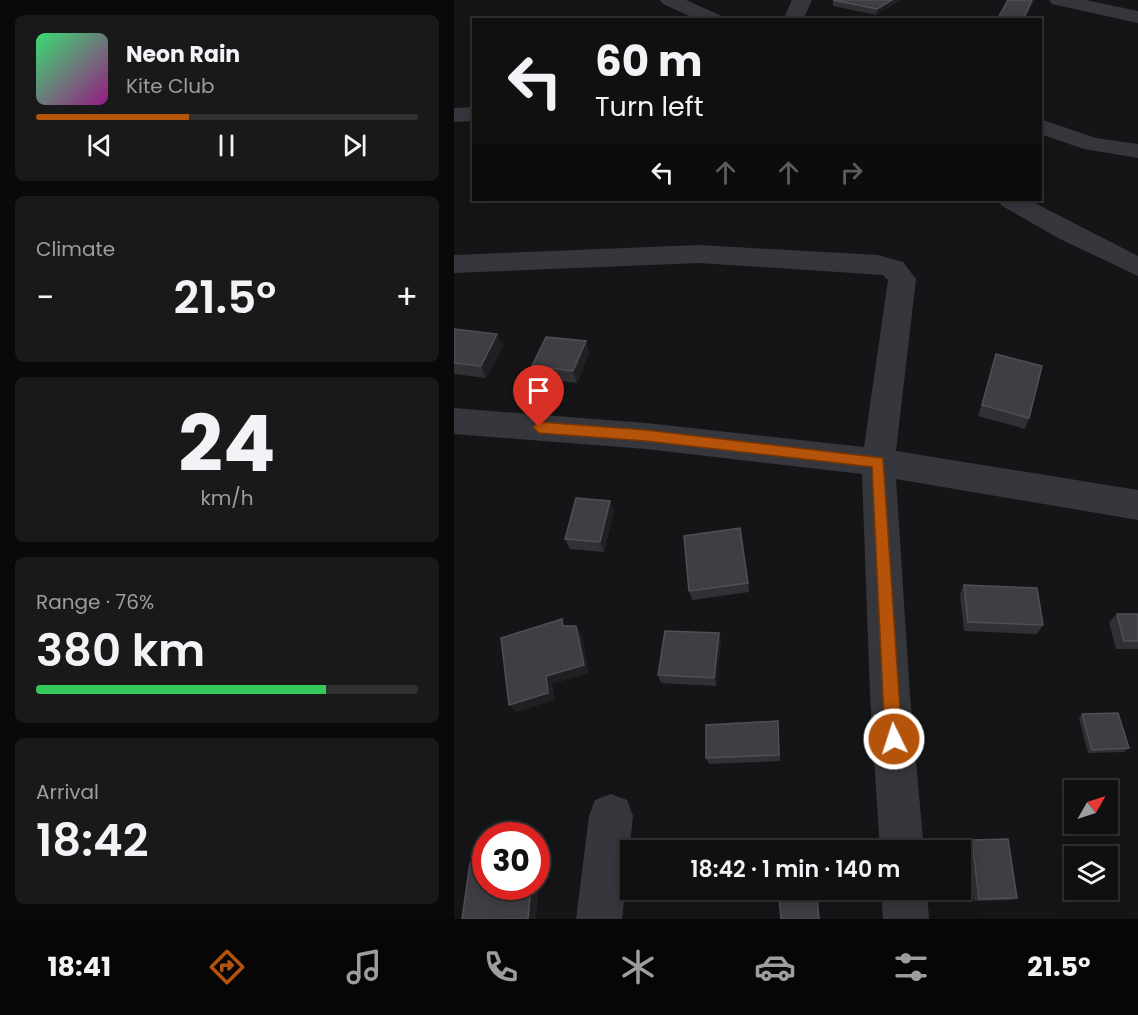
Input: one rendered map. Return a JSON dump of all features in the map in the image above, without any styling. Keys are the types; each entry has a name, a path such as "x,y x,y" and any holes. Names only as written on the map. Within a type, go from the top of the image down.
{"street":[{"path":"670,0 710,18"},
{"path":"794,18 802,0"},
{"path":"1059,0 1138,17"},
{"path":"454,115 472,114"},
{"path":"1042,127 1092,144 1138,151"},
{"path":"1013,201 1069,233 1138,267"},
{"path":"454,264 699,254 878,264 894,268 902,279 878,462 890,695 901,840"},
{"path":"454,421 646,436 878,462 1138,505"},
{"path":"599,919 611,816"},
{"path":"905,900 906,919"}],"building":[{"path":"833,0 892,0 877,9"},
{"path":"1008,0 1032,0 1024,18 998,18"},
{"path":"454,329 497,334 481,366 454,363"},
{"path":"546,337 586,341 573,371 532,366"},
{"path":"996,354 1042,366 1029,418 982,405"},
{"path":"576,498 610,501 600,542 565,539"},
{"path":"740,528 748,583 689,591 684,536"},
{"path":"964,585 1037,588 1043,625 968,622"},
{"path":"1117,614 1138,614 1138,641 1124,641"},
{"path":"562,619 563,626 576,626 584,665 546,676 548,693 509,705 501,638"},
{"path":"665,631 719,633 714,678 658,675"},
{"path":"1118,713 1129,748 1092,750 1082,714"},
{"path":"778,721 779,755 706,758 706,725"},
{"path":"1008,839 1017,898 979,899 972,840"},
{"path":"470,863 472,863 472,900 530,900 528,919 462,919"},
{"path":"779,900 817,900 819,919 781,919"}],"route":[{"path":"539,427 646,436 878,462 894,739"}]}
